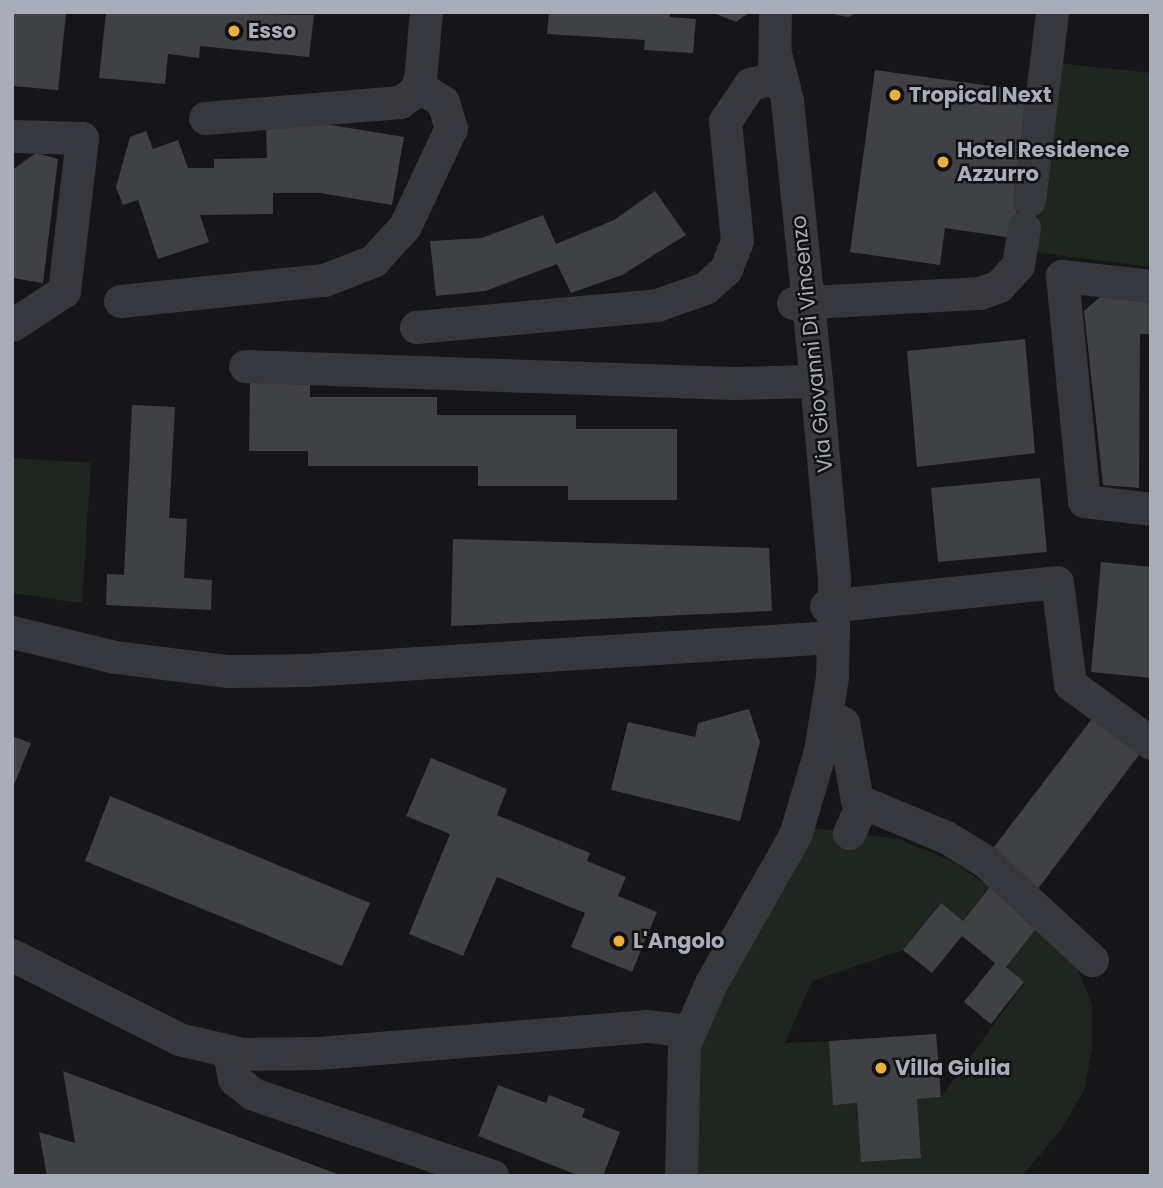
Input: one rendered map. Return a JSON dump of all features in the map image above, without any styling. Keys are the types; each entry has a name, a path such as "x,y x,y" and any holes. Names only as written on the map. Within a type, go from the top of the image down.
{"street":[{"path":"205,118 377,107 400,102 418,86 426,12"},
{"name":"Via Giovanni Di Vincenzo","path":"681,1176 680,1073 688,1031 794,835 827,715 830,616 777,69 775,12"},
{"path":"801,303 980,293 999,286 1018,265 1052,12"},
{"path":"416,327 657,305 705,288 726,269 737,240 725,121 745,89 777,69"},
{"path":"120,301 316,282 373,261 405,226 451,128 443,102 418,86"},
{"path":"12,136 82,138 64,291 12,325"},
{"path":"1151,286 1062,276 1084,500 1151,509"},
{"path":"245,366 746,384 809,381"},
{"path":"12,632 77,648 189,669 272,671 830,616 1057,582 1070,684 1151,743"},
{"path":"827,715 843,723 856,819 946,838 985,861 1092,960"},
{"path":"12,955 179,1039 229,1053 318,1053 648,1026 688,1031"},
{"path":"229,1053 234,1079 253,1094 492,1176"}],"shaded area":[{"path":"1057,63 1151,73 1151,267 1033,252"},
{"path":"12,458 91,463 82,603 12,593"},
{"path":"811,828 899,839 952,861 990,887 963,921 940,903 903,950 812,981 785,1043 829,1041 857,1103 861,1162 921,1157 917,1099 941,1097 1024,983 1006,967 1039,925 1077,967 1092,1005 1092,1049 1084,1090 1061,1130 1022,1176 694,1176 694,1055 703,1025"}],"building":[{"path":"12,12 66,14 58,90 12,86"},
{"path":"106,12 314,15 309,57 200,46 199,58 168,54 165,84 99,78"},
{"path":"549,12 670,12 670,17 696,19 693,53 644,50 645,40 547,34"},
{"path":"711,12 750,12 736,22"},
{"path":"823,12 859,12 848,17"},
{"name":"Hotel Residence Azzurro","path":"875,70 1034,92 1013,238 945,228 940,265 850,252"},
{"path":"325,124 404,137 392,205 320,193 273,193 273,214 200,215 209,242 158,259 138,200 123,205 116,187 130,137 146,131 153,149 178,140 188,168 214,168 214,159 267,158 266,125"},
{"path":"36,153 58,159 43,283 12,278 12,170"},
{"path":"655,191 686,235 622,275 571,293 557,264 485,291 436,296 430,241 482,238 543,215 556,244 614,220"},
{"path":"1100,297 1151,303 1151,334 1140,334 1139,488 1103,485 1084,311"},
{"path":"1025,339 1035,453 917,467 907,351"},
{"path":"250,382 310,382 310,397 437,397 437,415 576,415 576,429 677,429 677,500 568,500 568,486 478,486 478,466 308,466 308,451 249,451"},
{"path":"132,405 175,407 169,518 187,519 184,578 212,580 211,610 106,605 107,574 124,575"},
{"path":"1040,478 1047,552 938,562 931,488"},
{"path":"453,539 769,548 772,611 451,626"},
{"path":"1101,562 1151,567 1151,678 1091,672"},
{"path":"749,709 760,742 740,821 611,790 628,722 695,737 698,723"},
{"path":"1094,716 1142,751 1037,890 991,851"},
{"path":"12,736 31,743 12,790"},
{"path":"431,758 507,789 497,815 590,853 587,861 626,877 618,896 657,912 632,972 571,947 585,913 497,877 463,956 409,934 450,834 406,816"},
{"path":"110,796 370,903 342,966 85,861"},
{"path":"990,887 1039,925 1006,967 1024,982 991,1024 964,1002 995,963 962,936 932,973 903,950 941,903 963,921"},
{"path":"936,1034 941,1097 917,1099 921,1158 861,1162 857,1103 833,1105 829,1041"},
{"path":"63,1071 340,1176 47,1176 39,1132 75,1143"},
{"path":"498,1085 546,1103 549,1095 585,1109 582,1117 620,1132 603,1176 580,1176 478,1136"}],"place":[{"name":"Esso","path":"234,31"},
{"name":"Tropical Next","path":"895,95"},
{"name":"Hotel Residence Azzurro","path":"943,162"},
{"name":"L'Angolo","path":"619,941"},
{"name":"Villa Giulia","path":"881,1068"}]}
